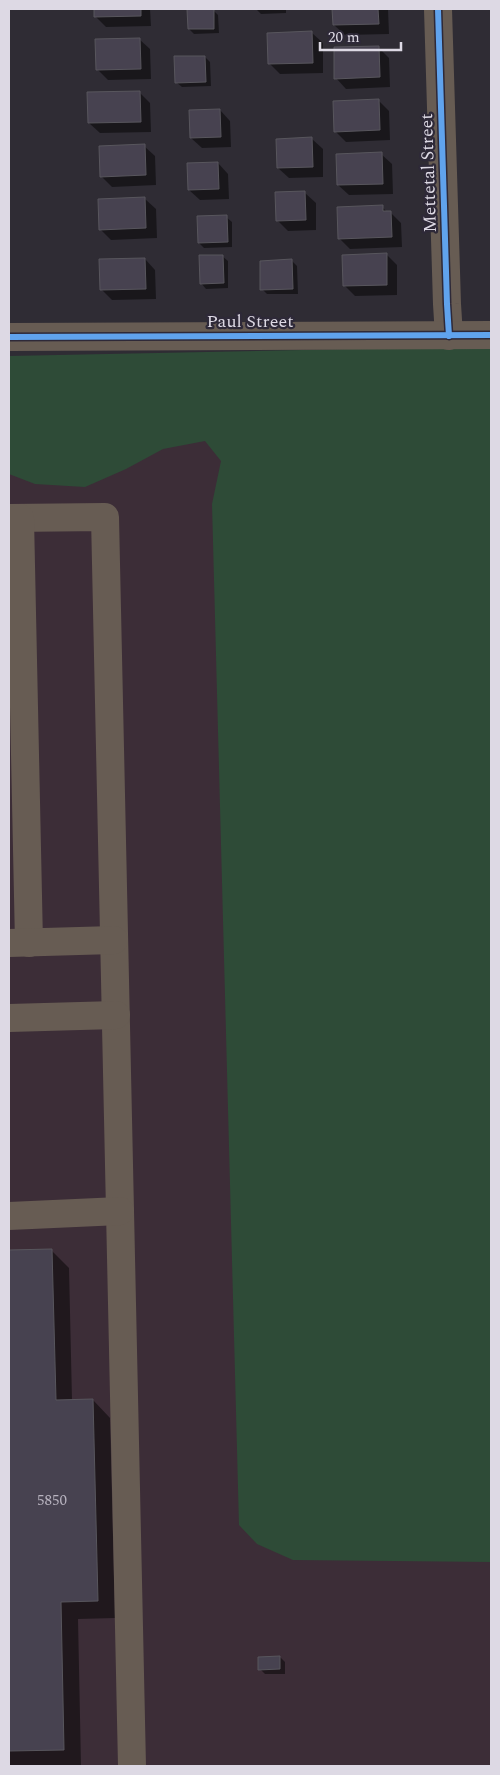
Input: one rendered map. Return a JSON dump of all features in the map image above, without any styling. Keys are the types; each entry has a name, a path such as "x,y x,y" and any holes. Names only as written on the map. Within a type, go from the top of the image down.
{"street":[{"name":"Mettetal Street","path":"438,9 449,336"},
{"name":"Paul Street","path":"9,337 491,335"},
{"path":"114,940 19,943 14,518 105,517 132,1766"},
{"path":"9,1018 116,1015"},
{"path":"9,1209 120,1210"}],"shaded area":[{"path":"491,347 491,1766 9,1766 9,361"}],"green space":[{"path":"491,346 491,1562 293,1560 257,1544 239,1525 212,504 221,461 205,441 163,449 126,469 85,487 35,484 9,474 9,356"}],"building":[{"path":"94,9 141,9 141,16 94,17"},
{"path":"187,9 214,9 214,29 188,29"},
{"path":"332,9 378,9 379,24 333,25"},
{"path":"312,31 313,63 268,64 267,33"},
{"path":"140,38 141,69 96,70 95,39"},
{"path":"379,46 380,77 334,79 334,47"},
{"path":"174,56 205,56 206,82 175,83"},
{"path":"140,91 141,122 88,123 87,92"},
{"path":"379,99 380,130 334,132 333,101"},
{"path":"220,109 221,137 190,138 189,110"},
{"path":"312,137 313,167 277,168 276,139"},
{"path":"145,144 146,175 100,177 99,146"},
{"path":"382,152 383,184 337,185 336,154"},
{"path":"218,162 219,189 188,190 187,163"},
{"path":"305,191 306,220 276,221 275,192"},
{"path":"145,197 146,228 99,230 98,199"},
{"path":"383,205 383,211 391,211 392,237 338,239 337,207"},
{"path":"227,215 228,242 198,243 197,216"},
{"path":"387,253 387,285 343,286 342,255"},
{"path":"199,255 223,255 224,283 200,284"},
{"path":"145,258 146,289 100,290 99,259"},
{"path":"292,259 293,289 260,290 260,261"},
{"path":"52,1249 56,1400 93,1399 98,1601 61,1602 64,1750 9,1751 9,1250"},
{"path":"280,1656 280,1669 258,1670 258,1657"}],"cycle path":[{"path":"438,9 449,336"},
{"path":"9,337 491,335"}]}
